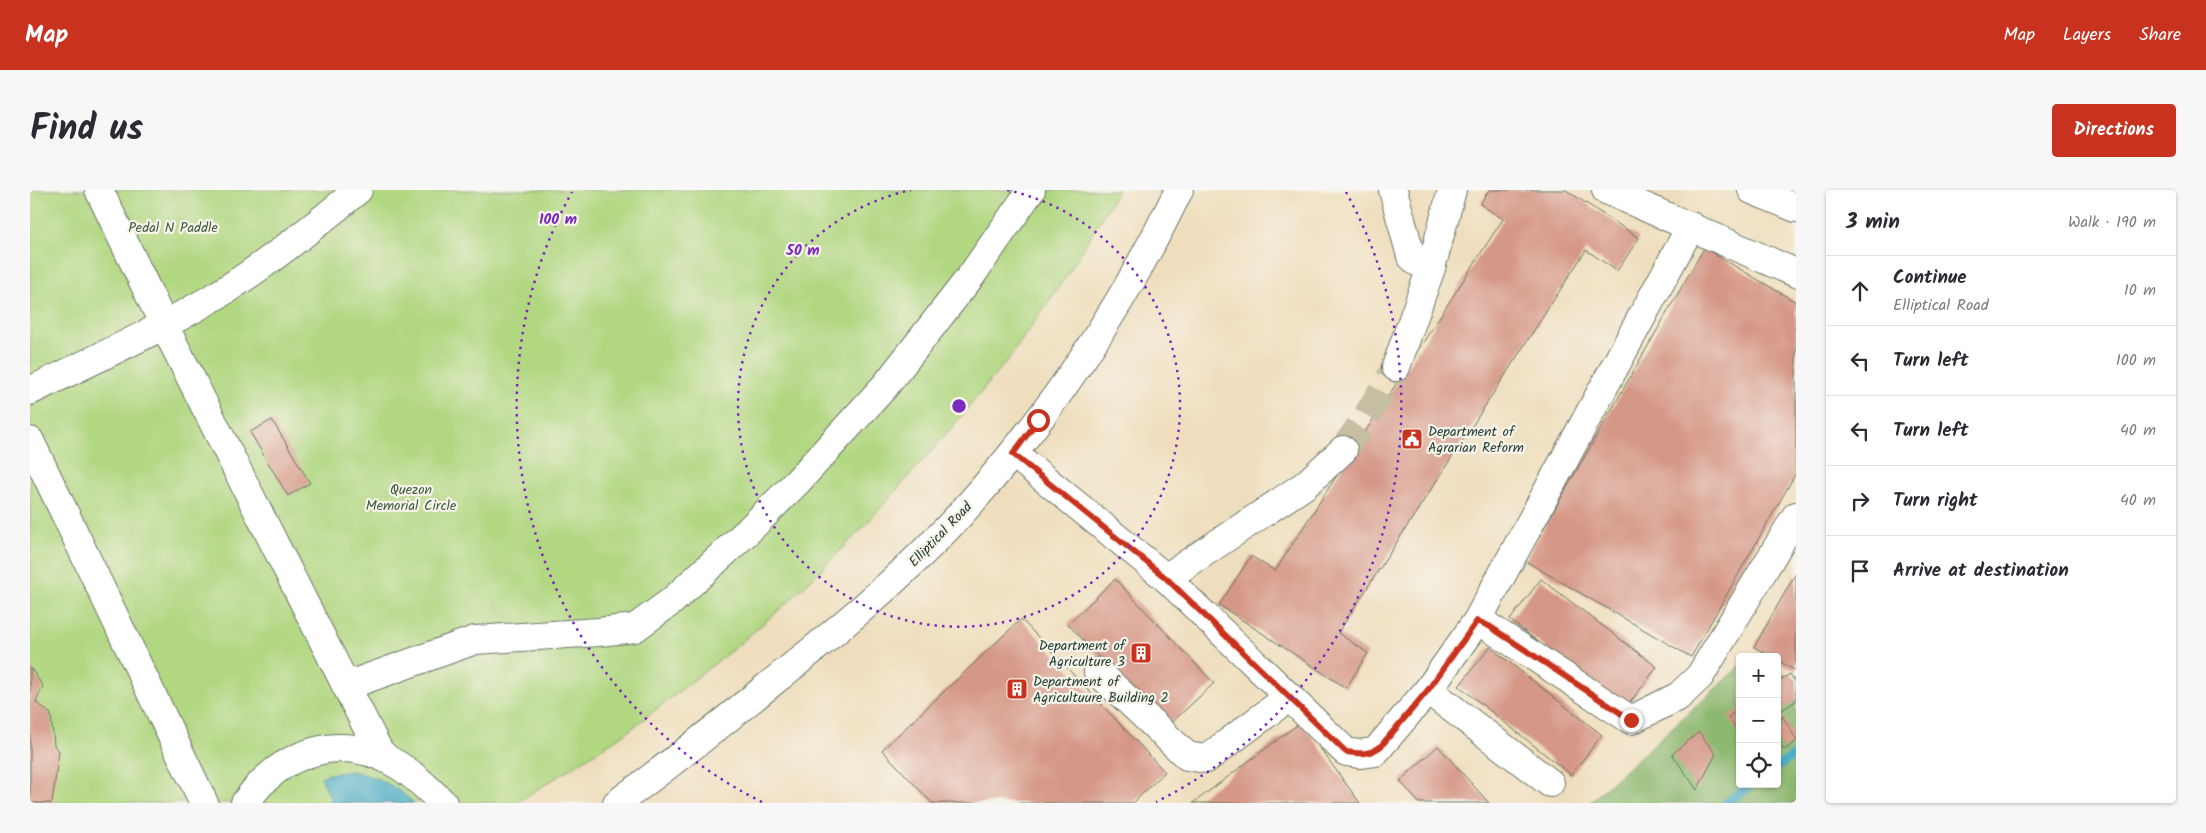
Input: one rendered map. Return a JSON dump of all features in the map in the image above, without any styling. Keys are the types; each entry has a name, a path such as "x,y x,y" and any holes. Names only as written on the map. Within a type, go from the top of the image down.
{"main road":[{"path":"99,190 164,325 346,686 379,751 387,759"},
{"path":"30,391 164,325 224,290 307,232 358,190"},
{"path":"346,686 475,640 635,628 672,601 749,530 798,481 885,386 971,276 1031,190"},
{"name":"Elliptical Road","path":"617,803 693,746 840,629 897,578 943,532 1013,454 1064,386 1115,310 1159,231 1179,190"},
{"path":"1393,190 1412,256 1417,262 1431,268"},
{"path":"1396,367 1431,268 1452,190"},
{"path":"1606,190 1796,273"},
{"path":"1752,190 1796,208"},
{"path":"1013,454 1166,578 1346,752 1368,754 1375,752 1428,690 1477,621 1691,226"},
{"path":"30,441 204,803"},
{"path":"1166,578 1304,485 1343,450"},
{"path":"1477,621 1489,626 1631,720 1679,696 1700,676 1796,516"},
{"path":"1098,672 1186,756 1197,758 1206,759 1289,697"},
{"path":"1428,690 1550,783"},
{"path":"245,803 276,771 292,759 331,747 345,747 364,751 387,759 410,773 443,803"}],"green space":[{"name":"Quezon Memorial Circle","path":"30,190 1118,190 1069,272 1010,357 954,425 860,531 786,604 732,650 626,733 516,803 30,803"},
{"path":"1736,670 1736,788 1781,788 1781,674 1796,680 1796,803 1589,803"}],"water":[{"path":"350,771 385,782 400,791 414,803 332,803 321,777"}],"building":[{"name":"Department of Agrarian Reform","path":"1489,190 1566,190 1639,238 1617,271 1586,250 1338,633 1368,653 1346,688 1219,605 1251,556 1275,571 1503,219 1480,204"},
{"path":"1704,248 1796,302 1796,473 1691,657 1525,561"},
{"path":"272,420 310,483 288,496 250,432"},
{"path":"1796,573 1796,671 1781,662 1781,653 1765,653 1754,647"},
{"name":"Department of Agriculture 3","path":"1115,579 1214,683 1166,728 1068,624"},
{"path":"1541,579 1657,667 1625,709 1510,620"},
{"name":"Department of Agricultuure Building 2","path":"1021,619 1165,772 1133,803 932,803 882,750"},
{"path":"1490,647 1602,735 1571,775 1459,686"},
{"path":"30,667 43,686 36,702 51,714 54,745 59,751 52,803 30,803"},
{"path":"1790,674 1796,683 1796,701 1781,710 1781,698 1781,680"},
{"path":"1736,712 1736,728 1728,717"},
{"path":"1782,715 1796,739 1796,742 1784,750 1781,746"},
{"path":"1301,722 1360,803 1193,803"},
{"path":"1699,732 1716,754 1697,790 1672,754"},
{"path":"1438,746 1489,803 1419,803 1400,781"}],"waterway":[{"path":"1781,764 1796,754"},
{"path":"1726,803 1747,788"}],"tunnel":[{"path":"1343,450 1364,421 1396,367"}],"place":[{"name":"Department of Agrarian Reform","path":"1412,439"},
{"name":"Department of Agriculture 3","path":"1141,653"},
{"name":"Department of Agricultuure Building 2","path":"1017,689"}],"route":[{"path":"1038,420 1013,454 1063,495 1076,503 1166,578 1342,750 1359,754 1375,752 1428,690 1477,621 1489,626 1631,720"}],"park label":[{"name":"Pedal N Paddle","path":"173,227"}]}
